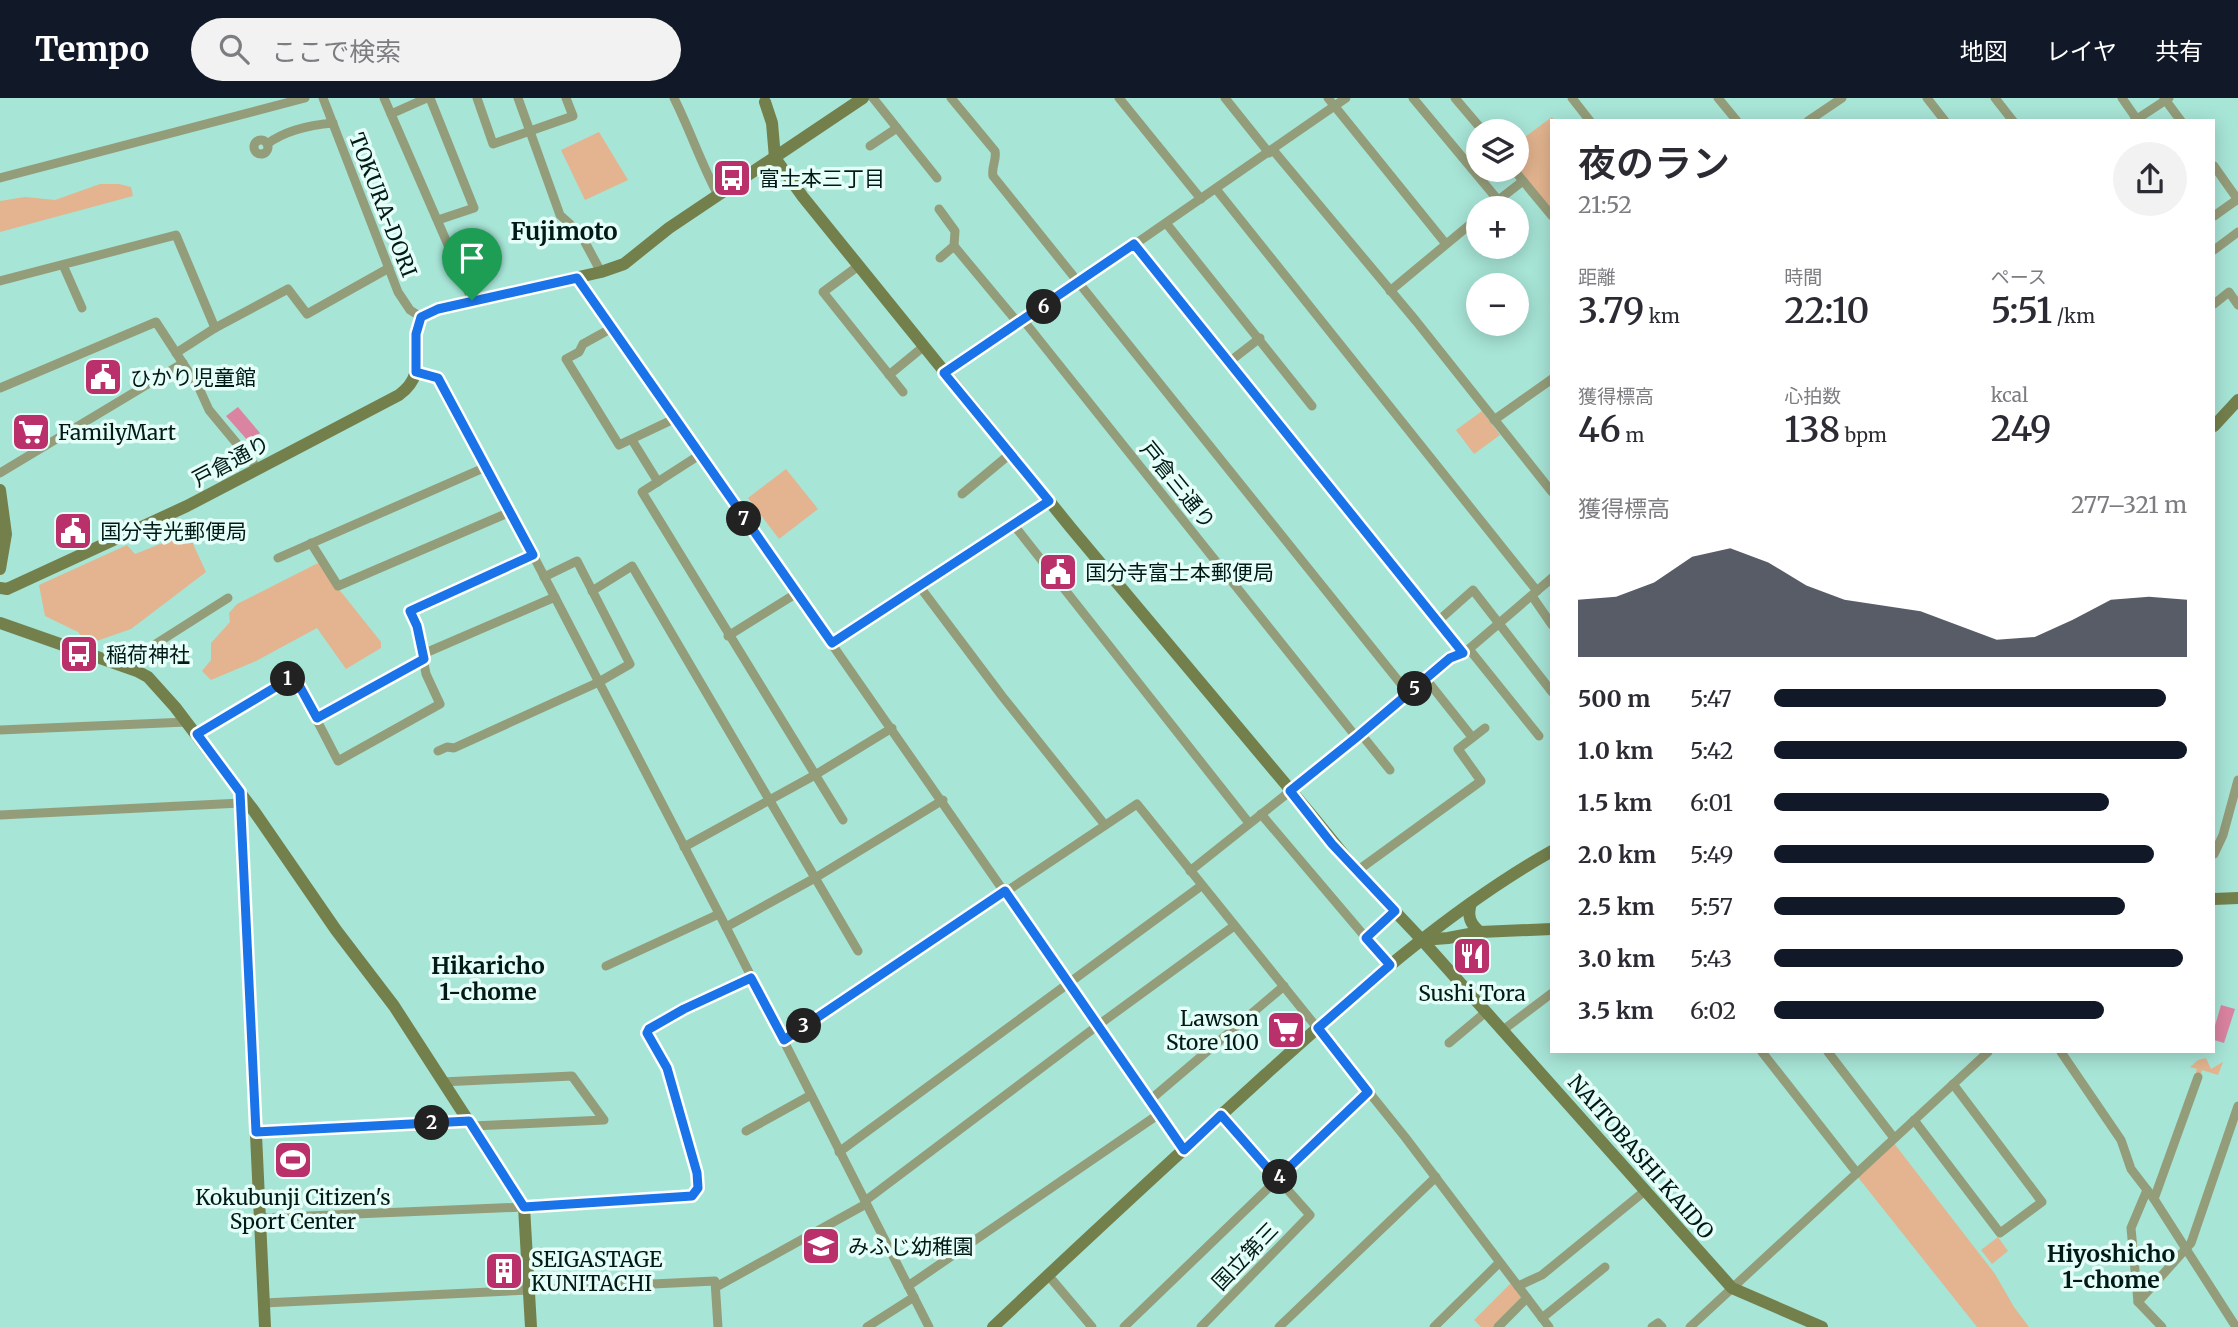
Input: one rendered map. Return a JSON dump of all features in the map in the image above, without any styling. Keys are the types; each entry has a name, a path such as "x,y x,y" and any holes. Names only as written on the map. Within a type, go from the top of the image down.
{"street":[{"path":"0,178 305,98"},
{"name":"TOKURA-DORI","path":"323,98 403,301 421,317"},
{"path":"384,98 472,300"},
{"path":"391,114 428,98 474,208 438,220"},
{"path":"477,98 493,144 573,116 566,98"},
{"path":"518,98 560,215 580,233 601,272"},
{"path":"674,98 718,195"},
{"path":"863,98 669,228 624,264 577,278 472,300 438,309 421,317 416,334 416,372 438,378 486,467 726,927 929,1327"},
{"path":"873,98 937,178"},
{"path":"951,98 995,151 991,169 993,176 1409,694"},
{"path":"1119,98 1201,199"},
{"path":"1225,98 1390,292 1550,490"},
{"path":"944,373 1271,151 1331,102 1346,98"},
{"path":"1413,98 1495,196"},
{"path":"1455,98 1473,119"},
{"path":"1572,98 1588,119"},
{"path":"1718,98 1735,119"},
{"path":"1812,119 1842,98"},
{"path":"1927,98 1943,119"},
{"path":"1995,98 2011,119"},
{"path":"2122,98 2135,119"},
{"path":"764,99 772,123 775,158"},
{"path":"2137,119 2166,99 2180,119"},
{"path":"1331,102 1446,244"},
{"path":"267,144 287,132 333,123"},
{"path":"870,146 897,128"},
{"name":"NAITOBASHI KAIDO","path":"775,158 858,267 1010,454 1357,871 1732,1287 1822,1327"},
{"path":"2215,167 2238,200 2215,215"},
{"path":"1503,196 1522,182"},
{"path":"1524,182 1550,214"},
{"path":"1216,189 1535,593 1550,621"},
{"path":"939,208 955,232 954,246 940,258"},
{"path":"1166,223 1312,406"},
{"path":"1390,292 1466,227"},
{"path":"2215,249 2238,232"},
{"path":"0,282 176,235 215,328"},
{"path":"1134,244 1438,621 1539,736"},
{"name":"戸倉三通り","path":"954,246 1022,322 1359,736 1390,770"},
{"path":"63,265 82,308"},
{"path":"858,267 823,292 903,392"},
{"path":"176,353 215,328 288,289 307,314 389,268"},
{"path":"577,278 943,800 1184,1150"},
{"path":"2215,302 2229,292 2238,305"},
{"path":"0,388 156,322 209,410 258,468"},
{"path":"612,328 583,344 579,352 566,359 619,445 676,418"},
{"path":"1229,362 1260,338"},
{"path":"889,375 923,346"},
{"path":"0,473 183,363"},
{"name":"戸倉通り","path":"0,588 7,589 187,506 399,395 409,387 416,372"},
{"path":"1494,420 1550,380"},
{"path":"2215,425 2238,400"},
{"path":"632,440 659,482"},
{"path":"701,454 642,492 843,820"},
{"path":"962,494 1010,454"},
{"path":"278,558 486,467"},
{"path":"0,490 6,534 0,569"},
{"path":"832,643 1049,501"},
{"path":"311,543 338,586 510,512"},
{"path":"1013,524 1249,823"},
{"path":"197,734 294,676 338,761 440,704 426,674 417,626 410,611 533,555"},
{"path":"438,751 447,747 454,748 599,682 630,664 577,561 544,577"},
{"path":"592,591 632,566 858,951"},
{"path":"1191,871 1359,736 1450,658 1466,651 1550,580"},
{"path":"920,587 1002,696 1105,825"},
{"path":"1438,621 1473,590 1550,689"},
{"path":"728,636 797,593"},
{"path":"317,718 424,656 555,597"},
{"path":"121,666 229,598"},
{"path":"0,623 148,677 197,734 241,798 299,873 336,930 394,1006 524,1207 531,1327"},
{"path":"1426,679 1472,737"},
{"path":"0,730 187,722"},
{"path":"1357,871 1481,781 1458,749 1485,727"},
{"path":"684,847 815,775 892,728"},
{"path":"2215,852 2223,835 2238,780"},
{"path":"0,815 241,798"},
{"path":"241,798 265,1327"},
{"path":"726,927 815,878 943,800"},
{"path":"784,1040 1137,804 1436,1177 1549,1327"},
{"path":"1261,814 1390,965"},
{"path":"993,1327 1221,1115 1390,965 1471,904 1550,852"},
{"path":"839,1152 1201,886"},
{"path":"2215,899 2238,898"},
{"path":"1471,904 1470,920 1480,932"},
{"path":"1366,938 1395,911"},
{"path":"606,966 719,914"},
{"path":"716,1287 866,1203 1097,1026 1234,926"},
{"path":"1422,940 1448,939 1480,932 1550,929"},
{"path":"260,1218 524,1207 692,1196 698,1188 697,1173 667,1068 647,1033 649,1029 684,1009 751,978"},
{"path":"1150,1100 1284,986"},
{"path":"1503,1030 1550,995"},
{"path":"1450,1043 1486,1012"},
{"path":"1763,1053 1857,1173"},
{"path":"1829,1053 1894,1138"},
{"path":"1690,1327 1987,1053"},
{"path":"2062,1053 2121,1140 2131,1169 2154,1199 2236,1327"},
{"path":"256,1132 604,1120 572,1076 442,1082"},
{"path":"2154,1199 2198,1077"},
{"path":"1914,1120 2000,1233 2042,1202 1953,1084"},
{"path":"1124,1327 1368,1092"},
{"path":"746,1131 811,1095"},
{"path":"2138,1302 2191,1243 2238,1106"},
{"path":"908,1286 1159,1114"},
{"name":"国立第三","path":"1201,1327 1310,1215 1221,1115"},
{"path":"1279,1327 1436,1177"},
{"path":"1518,1286 1542,1275 1646,1190"},
{"path":"2147,1190 2131,1228 2138,1302 2162,1327"},
{"path":"1434,1327 1499,1263"},
{"path":"1542,1318 1605,1266"},
{"path":"1048,1276 1092,1327"},
{"path":"264,1303 715,1281 718,1327"},
{"path":"867,1327 914,1297"},
{"path":"1498,1327 1527,1298"},
{"path":"1652,1327 1658,1322 1662,1327"}],"shaded area":[{"path":"1552,117 1554,119 1550,119 1550,209 1528,182 1529,134"},
{"path":"599,132 628,180 585,200 561,150"},
{"path":"100,184 131,187 133,196 0,232 0,201 25,197 55,200"},
{"path":"238,407 260,433 249,442 226,416"},
{"path":"1482,411 1500,435 1474,454 1456,430"},
{"path":"786,469 818,509 779,539 748,498"},
{"path":"188,533 206,572 131,629 88,644 78,632 45,616 39,585 127,545 135,554"},
{"path":"318,563 381,642 381,648 346,669 317,628 256,661 211,680 202,671 211,660 211,643 230,622 229,613 237,604"},
{"path":"2221,1005 2235,1009 2224,1043 2215,1040 2215,1026"},
{"path":"2206,1058 2211,1069 2223,1062 2218,1075 2202,1070 2200,1077 2195,1076 2197,1069 2190,1067 2198,1060"},
{"path":"1893,1142 1995,1274 2029,1327 1977,1327 1857,1176"},
{"path":"1998,1237 2008,1251 1992,1264 1981,1250"},
{"path":"1511,1283 1522,1299 1494,1327 1481,1327 1474,1320"}],"place":[{"name":"富士本三丁目","path":"732,178"},
{"name":"ひかり児童館","path":"103,377"},
{"name":"FamilyMart","path":"31,432"},
{"name":"国分寺光郵便局","path":"73,531"},
{"name":"国分寺富士本郵便局","path":"1058,572"},
{"name":"稲荷神社","path":"79,654"},
{"name":"Sushi Tora","path":"1472,956"},
{"name":"Lawson Store 100","path":"1286,1030"},
{"name":"Kokubunji Citizen's Sport Center","path":"293,1160"},
{"name":"みふじ幼稚園","path":"821,1246"},
{"name":"SEIGASTAGE KUNITACHI","path":"504,1271"}],"district":[{"name":"Fujimoto","path":"564,231"},
{"name":"Hikaricho 1-chome","path":"488,978"},
{"name":"Hiyoshicho 1-chome","path":"2111,1266"}],"route":[{"path":"1134,244 1463,653 1450,658 1290,791 1332,844 1395,911 1366,938 1390,965 1318,1028 1368,1092 1277,1179 1221,1115 1184,1150 1005,891 784,1040 751,978 684,1009 649,1029 647,1033 667,1068 697,1173 698,1188 692,1196 524,1207 469,1121 256,1132 240,792 197,734 294,676 317,718 424,659 417,626 410,611 533,555 438,378 416,372 416,334 421,317 438,309 472,300 577,278 832,643 1049,501 944,373 1134,244"}]}
